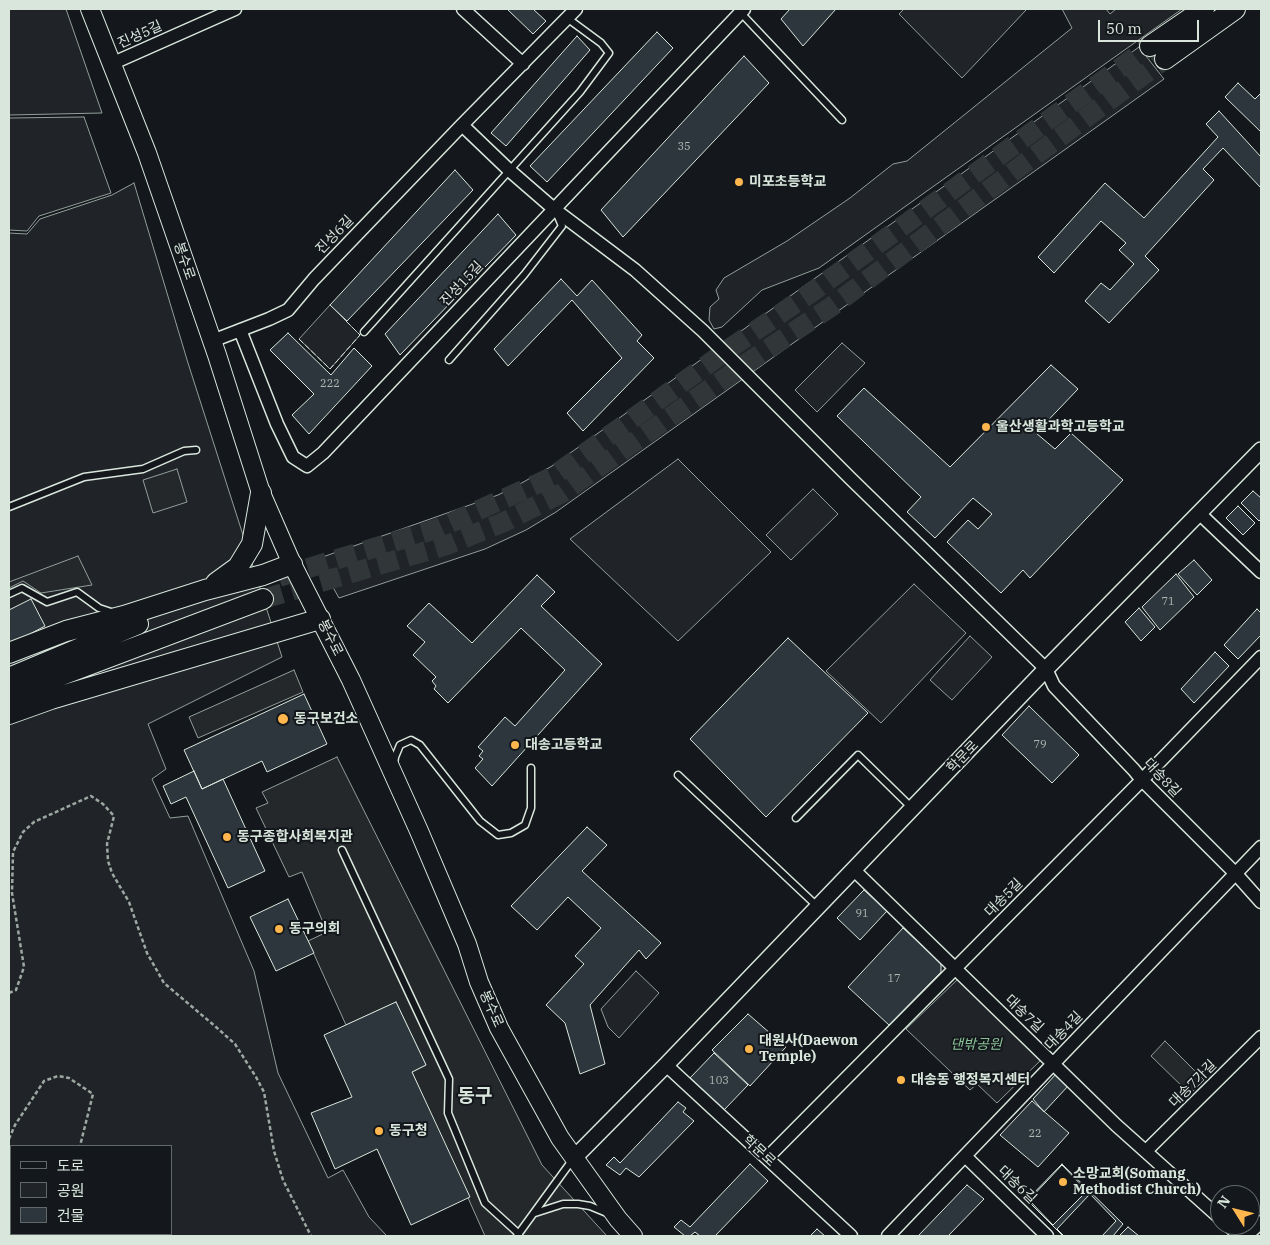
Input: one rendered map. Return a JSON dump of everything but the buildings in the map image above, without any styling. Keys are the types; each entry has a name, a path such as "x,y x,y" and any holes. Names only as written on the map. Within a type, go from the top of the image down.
{"highway":[{"path":"1150,46 1204,9"},
{"path":"1165,60 1234,9"},
{"path":"205,590 238,566 252,544 261,494"},
{"path":"9,653 66,631 263,575 292,564"},
{"path":"9,678 129,626 263,590 9,697"},
{"path":"9,714 51,698 320,619"}],"main road":[{"name":"봉수로","path":"90,9 147,153 212,341 261,494 292,564 351,680 393,773 454,911 479,982 499,1028 560,1138 618,1219 634,1236"}],"street":[{"name":"진성5길","path":"111,64 235,9"},
{"path":"463,9 523,64"},
{"name":"진성15길","path":"240,330 277,424 294,457 307,466 323,452 742,10"},
{"name":"진성6길","path":"212,341 288,310 314,279 572,13"},
{"path":"462,125 509,170 554,208"},
{"name":"대송8길","path":"554,208 635,270 697,325 1046,670 1054,686 1142,780 1236,874 1261,902"},
{"name":"학문로","path":"574,1158 1261,450"},
{"path":"1200,514 1261,572"},
{"name":"대송5길","path":"767,1158 1142,780 1261,656"},
{"name":"대송4길","path":"888,1236 1261,847"},
{"name":"대송7길","path":"854,870 1116,1125 1210,1209"},
{"name":"대송7가길","path":"1146,1152 1261,1037"},
{"name":"학문로","path":"666,1065 852,1236"},
{"name":"대송6길","path":"965,1156 1047,1236"},
{"path":"1246,1236 1261,1222"}],"lane":[{"path":"742,10 842,120"},
{"path":"364,332 580,92 609,53 572,13"},
{"path":"449,360 524,274 562,226 554,208"},
{"path":"9,507 84,477 143,469 184,451 196,450"},
{"path":"9,594 22,588 47,602 77,592 99,608 124,616"},
{"path":"393,773 395,757 400,745 411,740 420,745 480,821 498,834 511,833 525,825 531,808 531,768"},
{"path":"796,818 858,755 913,808"},
{"path":"678,775 818,907"},
{"path":"342,850 449,1079 448,1113 485,1203 518,1235 574,1158"},
{"path":"534,1213 564,1204 578,1204 590,1206 618,1219"}],"path":[{"path":"9,993 16,990 24,967 12,893 13,852 23,832 34,822 91,796 103,804 114,816 107,844 108,861 112,873 129,902 147,953 164,983 235,1044 264,1092 274,1151 283,1180 311,1236"},
{"path":"9,1139 15,1125 44,1081 58,1076 69,1078 93,1094 80,1145"}],"green space":[{"path":"9,9 66,9 102,113 9,115"},
{"path":"904,9 1027,9 962,78 899,14"},
{"path":"1062,9 1106,9 1110,14 1116,9 1182,9 819,268 762,290 722,327 714,329 709,320 710,307 719,299 716,290 724,278 787,241 850,198 893,164 907,161 1072,28"},
{"path":"1139,47 1164,79 556,512 526,530 485,549 339,598 317,559 498,495 552,466"},
{"path":"84,117 111,193 39,216 27,231 9,230 9,118"},
{"path":"134,183 188,363 282,657 148,724 166,769 152,779 170,818 188,816 254,971 278,1073 328,1178 343,1170 369,1217 387,1236 9,1236 9,233 27,234 40,219 112,195"},
{"path":"330,305 360,335 330,369 299,339"},
{"path":"842,343 865,363 817,412 795,390"},
{"path":"678,459 771,552 678,641 570,539"},
{"path":"813,489 838,514 791,560 766,535"},
{"path":"914,584 966,633 881,723 826,671"},
{"path":"970,636 992,657 952,700 930,680"},
{"path":"636,971 659,993 619,1038 608,1027 601,1009"},
{"name":"댄밖공원","path":"958,979 1044,1057 997,1103 977,1084 970,1090 906,1029"}],"shaded area":[{"path":"177,469 187,502 153,513 143,480"},
{"path":"78,556 92,585 41,593 23,581 9,588 9,582"},
{"path":"294,670 303,692 198,738 189,717"},
{"path":"337,757 542,1165 607,1236 485,1236 412,1072 426,1065 396,1002 346,1025 308,941 327,932 302,872 289,877 256,808 268,803 262,792"},
{"path":"1165,1041 1204,1080 1190,1094 1151,1056"}],"tunnel":[{"path":"279,577 439,528 552,477 726,351 812,292 1150,46"},
{"path":"263,599 447,545 504,522 562,493 741,367 831,307 1165,59"}],"fence":[{"path":"299,339 330,369 360,335 344,319"}],"place":[{"name":"미포초등학교","path":"739,182"},
{"name":"울산생활과학고등학교","path":"986,427"},
{"name":"동구보건소","path":"283,719"},
{"name":"대송고등학교","path":"515,745"},
{"name":"동구종합사회복지관","path":"227,837"},
{"name":"동구의회","path":"279,929"},
{"name":"대원사(Daewon Temple)","path":"749,1049"},
{"name":"대송동 행정복지센터","path":"901,1080"},
{"name":"동구청","path":"379,1131"},
{"name":"소망교회(Somang Methodist Church)","path":"1063,1182"}],"district":[{"name":"동구","path":"475,1097"}]}
